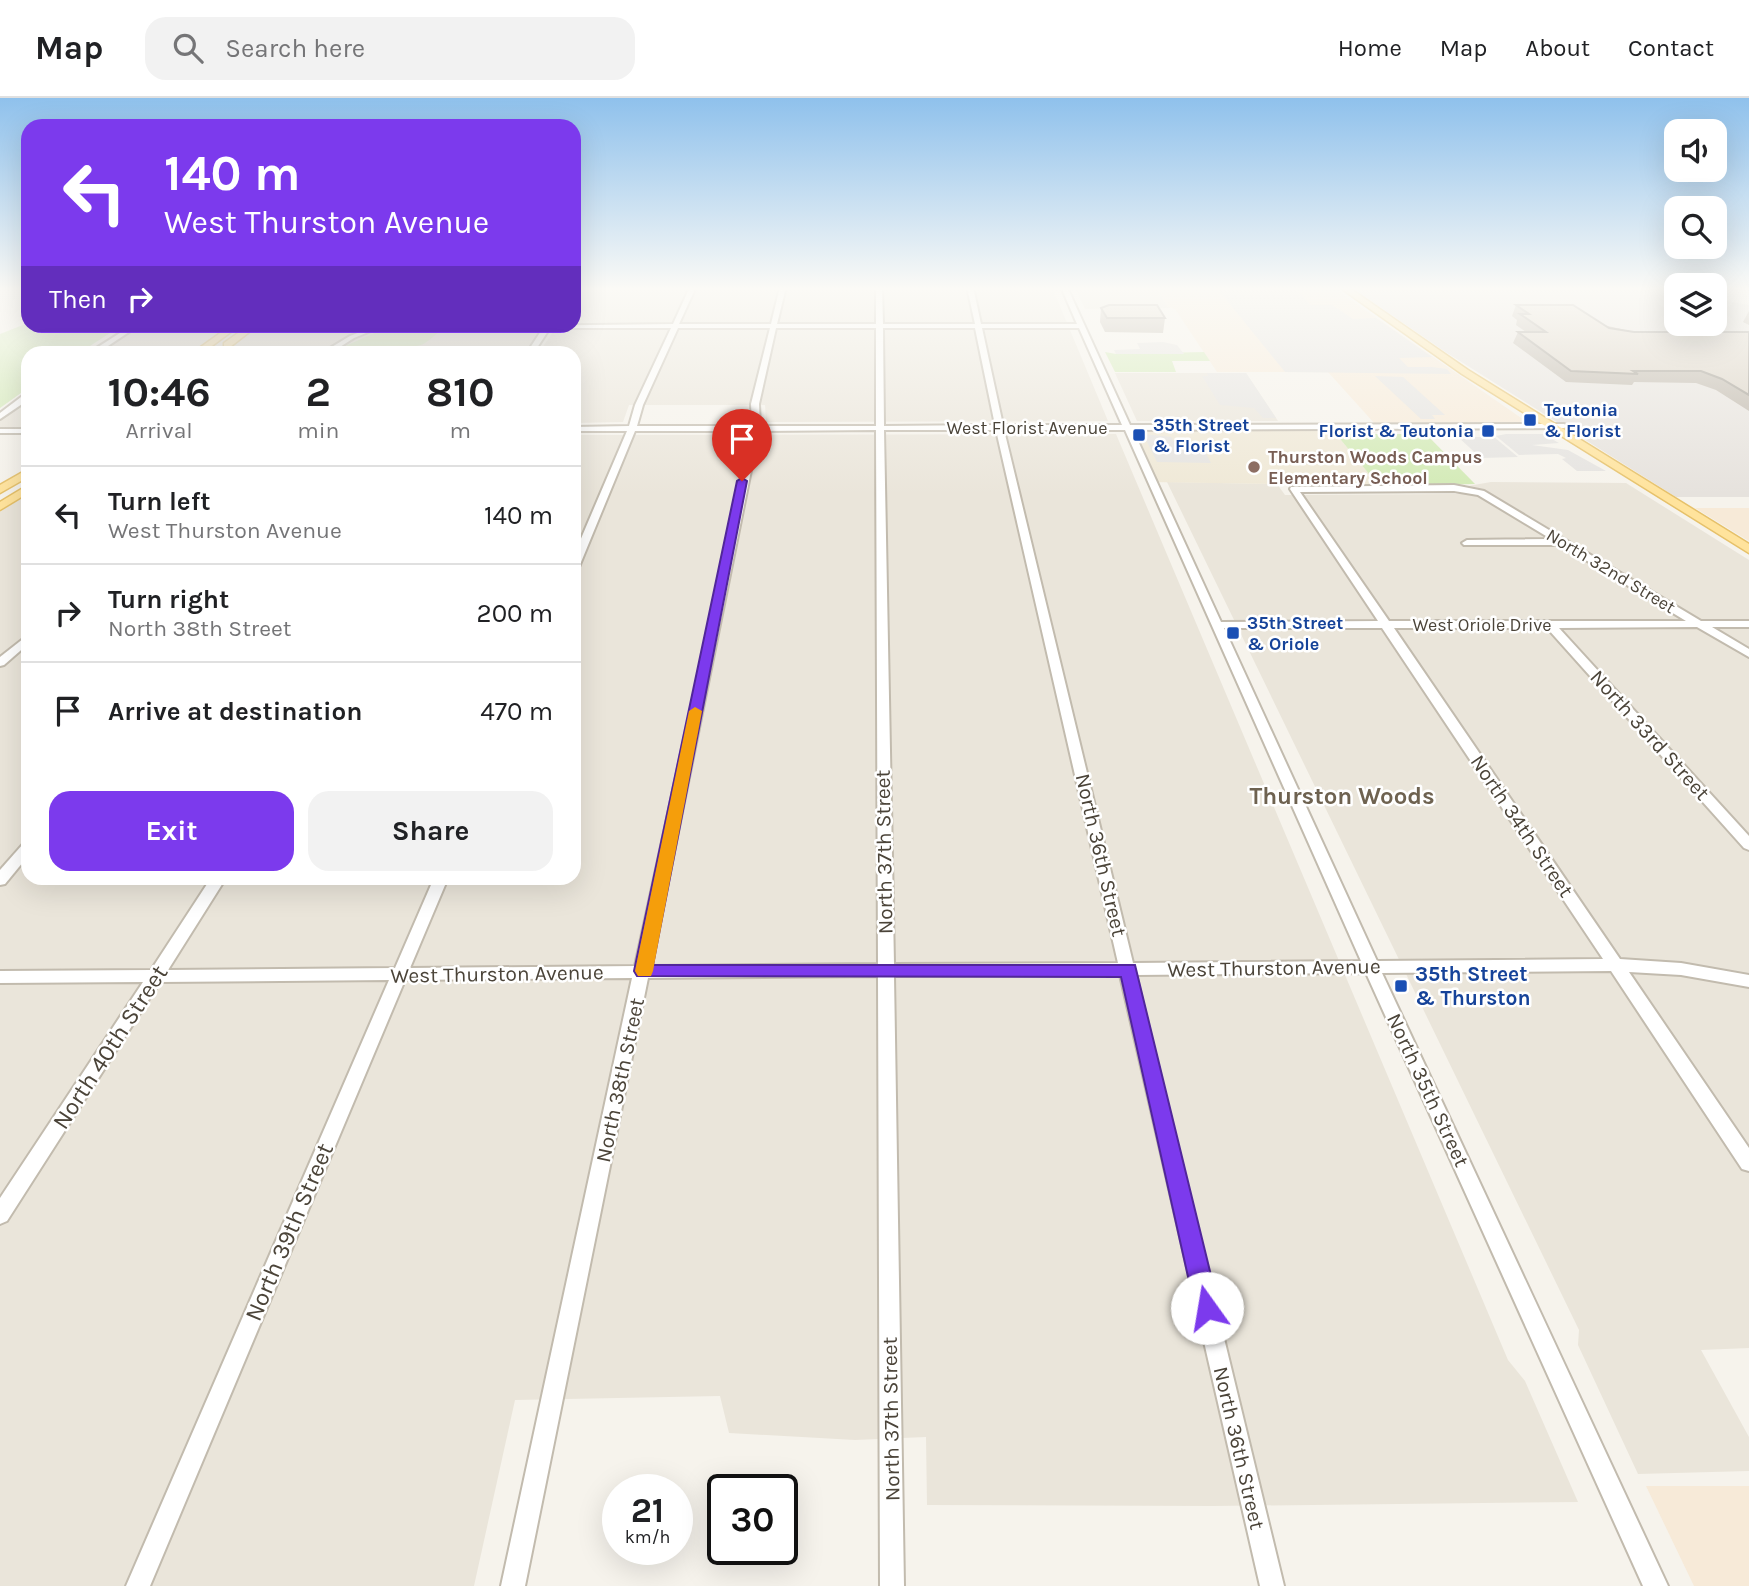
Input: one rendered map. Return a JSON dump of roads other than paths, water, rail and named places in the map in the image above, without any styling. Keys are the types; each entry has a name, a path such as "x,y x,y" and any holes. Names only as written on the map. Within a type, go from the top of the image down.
{"main road":[{"path":"1443,356 1550,427 1749,549"},
{"path":"1453,356 1749,541"},
{"path":"0,490 21,476"},
{"path":"0,507 21,493"}],"street":[{"path":"581,550 632,429 639,405 662,356"},
{"name":"North 38th Street","path":"513,1586 643,971 754,429 755,404 767,356"},
{"name":"North 37th Street","path":"879,356 892,1586"},
{"name":"North 36th Street","path":"984,356 1272,1586"},
{"name":"North 35th Street","path":"1095,356 1371,966 1656,1586"},
{"path":"0,417 21,401"},
{"name":"West Florist Avenue","path":"581,429 1564,426"},
{"path":"0,431 21,431"},
{"name":"North 32nd Street","path":"1294,489 1472,490 1488,497 1749,654"},
{"name":"North 34th Street","path":"1294,489 1749,1163"},
{"path":"1467,543 1564,542"},
{"name":"West Oriole Drive","path":"1216,625 1749,624"},
{"name":"North 33rd Street","path":"1551,625 1749,845"},
{"path":"0,663 21,644"},
{"path":"0,880 21,855"},
{"name":"North 40th Street","path":"0,1215 214,885"},
{"name":"North 39th Street","path":"138,1586 438,885"},
{"name":"West Thurston Avenue","path":"0,977 1615,965 1681,968 1749,981"}],"place":[{"name":"Teutonia & Florist","path":"1530,420"},
{"name":"Florist & Teutonia","path":"1488,431"},
{"name":"35th Street & Florist","path":"1139,435"},
{"name":"Thurston Woods Campus Elementary School","path":"1254,467"},
{"name":"35th Street & Oriole","path":"1233,633"},
{"name":"35th Street & Thurston","path":"1401,986"}],"district":[{"name":"Thurston Woods","path":"1342,796"}]}
